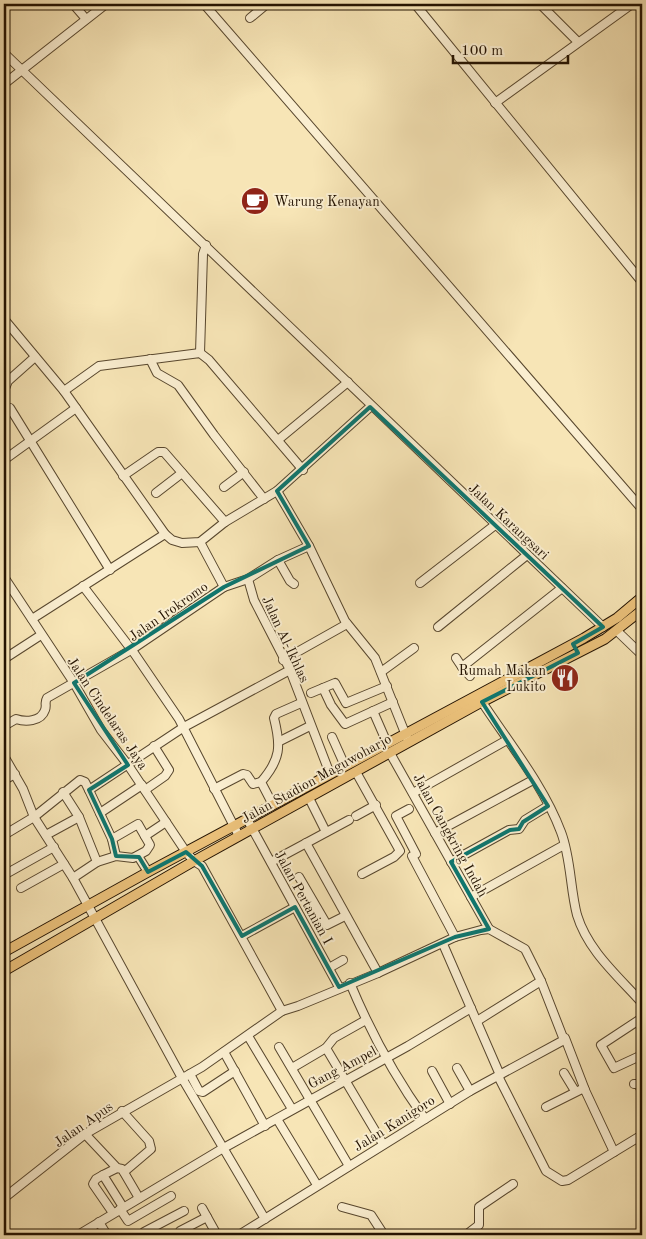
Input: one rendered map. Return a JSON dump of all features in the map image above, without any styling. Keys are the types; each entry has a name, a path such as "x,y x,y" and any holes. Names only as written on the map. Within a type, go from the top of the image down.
{"main road":[{"name":"Jalan Stadion Maguwoharjo","path":"4,971 194,861 390,753 407,738 603,627 641,601"},
{"name":"Jalan Stadion Maguwoharjo","path":"4,952 387,743 407,738 578,653 617,631 642,610"},
{"path":"573,644 578,653"}],"street":[{"path":"73,4 86,19"},
{"path":"4,84 106,4"},
{"path":"204,4 642,509"},
{"path":"250,18 267,4"},
{"path":"415,4 642,282"},
{"path":"540,4 578,42"},
{"path":"494,103 632,4"},
{"name":"Jalan Karangsari","path":"4,53 206,245 398,433 603,627"},
{"path":"200,353 206,245"},
{"path":"4,319 64,391 165,534 172,540 182,543 200,542 225,522 277,491 303,470 370,406"},
{"path":"64,391 99,366 200,353 209,360 303,470"},
{"path":"4,391 8,381 35,357"},
{"path":"150,359 158,373 178,385 264,499"},
{"path":"278,440 348,382"},
{"path":"10,408 110,570"},
{"path":"4,460 76,408"},
{"path":"123,476 160,451 164,452 225,522"},
{"path":"224,487 244,472"},
{"path":"156,493 182,473"},
{"path":"277,491 292,520 309,546 328,590 347,624 375,658 407,738"},
{"path":"420,583 496,525"},
{"path":"32,619 165,534"},
{"path":"200,542 224,587"},
{"path":"248,579 278,560 309,546"},
{"path":"438,627 527,556"},
{"path":"278,560 290,582 294,584"},
{"name":"Jalan Irokromo","path":"239,836 184,727 131,650 224,587 248,579"},
{"name":"Jalan Al-Ikhlas","path":"248,579 254,600 283,660 290,670 301,703 330,774"},
{"name":"Jalan Cindelaras Jaya","path":"5,580 74,683 101,730 128,765 186,852 194,861 202,866 282,1011"},
{"path":"4,726 16,719 25,722 36,719 45,711 46,700 131,650 83,586"},
{"path":"462,667 562,588"},
{"path":"283,660 347,624"},
{"path":"617,631 642,655"},
{"path":"4,659 41,635"},
{"path":"381,672 414,648"},
{"path":"456,658 470,676"},
{"path":"89,790 184,727 290,670"},
{"path":"311,694 336,683 346,703 386,686"},
{"path":"323,688 331,705 345,724 393,702"},
{"path":"482,702 533,780 561,832 578,916 584,930 599,956 642,1003"},
{"path":"214,788 243,774 247,775 253,784 261,782 269,773 280,741 274,717 301,703"},
{"path":"373,711 387,743"},
{"path":"280,741 310,726"},
{"path":"332,737 345,766"},
{"path":"413,793 507,740"},
{"path":"100,812 165,776 169,770 154,746"},
{"name":"Jalan Cangkring Indah","path":"390,753 489,929"},
{"path":"4,756 24,789 34,817 73,878 265,1219"},
{"path":"356,772 386,822 400,851 362,874"},
{"path":"4,780 14,774"},
{"path":"4,834 34,817 80,780 85,782 100,812 112,838 116,856"},
{"path":"436,833 533,780"},
{"path":"261,782 274,804"},
{"path":"63,792 79,817 97,862"},
{"path":"309,798 326,832"},
{"path":"271,862 376,805"},
{"path":"451,862 509,830 519,829 524,821 548,806"},
{"path":"386,822 409,809"},
{"path":"396,816 416,854 412,856 455,937"},
{"path":"46,835 79,817"},
{"name":"Jalan Pertanian I","path":"247,819 339,988"},
{"path":"145,836 166,822"},
{"path":"73,878 97,862 116,856 128,859 138,856 150,846 136,824 112,838"},
{"path":"306,843 378,973"},
{"path":"471,897 564,845"},
{"path":"4,875 54,847"},
{"path":"138,856 148,872"},
{"path":"21,888 64,864"},
{"path":"299,877 326,925 345,916"},
{"path":"242,936 295,907"},
{"path":"489,929 522,946 541,981 585,1090 614,1152"},
{"name":"Jalan Apus","path":"4,1198 85,1134 122,1111 186,1076 248,1036 282,1011 378,973 455,937 489,929"},
{"path":"443,944 499,1075 529,1141 546,1171 554,1178 562,1181 568,1180 642,1135"},
{"path":"329,968 343,960"},
{"path":"477,1021 541,981"},
{"path":"350,983 366,1020 404,1091 425,1119"},
{"name":"Gang Ampel","path":"78,1235 118,1209 224,1147 265,1126 309,1099 387,1057 471,1008"},
{"path":"642,1018 601,1045 614,1068 642,1055"},
{"path":"292,1068 326,1048 334,1038 366,1020"},
{"path":"248,1036 292,1109"},
{"name":"Jalan Kanigoro","path":"239,1235 470,1091 564,1038"},
{"path":"279,1047 349,1166"},
{"path":"326,1048 383,1144"},
{"path":"224,1052 265,1126"},
{"path":"457,1068 470,1091"},
{"path":"432,1071 450,1104"},
{"path":"186,1076 203,1092 235,1072"},
{"path":"564,1073 575,1091"},
{"path":"634,1084 639,1085 642,1091"},
{"path":"546,1107 575,1091 583,1088 585,1090"},
{"path":"122,1111 149,1141 150,1149 120,1170 96,1179 93,1184 128,1221 171,1196"},
{"path":"277,1119 318,1185"},
{"path":"85,1134 120,1170 139,1198"},
{"path":"103,1175 118,1209"},
{"path":"466,1235 478,1226 479,1207 514,1184"},
{"path":"342,1207 371,1215 384,1235"},
{"path":"202,1208 217,1235"},
{"path":"135,1218 144,1234 184,1211"},
{"path":"180,1231 207,1217"},
{"path":"99,1222 107,1235"}],"highlighted area":[{"path":"370,407 603,627 573,644 578,653 482,702 548,806 523,822 519,829 510,830 451,862 489,929 455,937 339,987 295,907 242,936 202,866 186,852 148,872 139,857 116,856 112,839 89,790 128,765 74,683 224,587 309,546 277,491"}],"place":[{"name":"Warung Kenayan","path":"255,201"},
{"name":"Rumah Makan Lukito","path":"565,678"}]}
